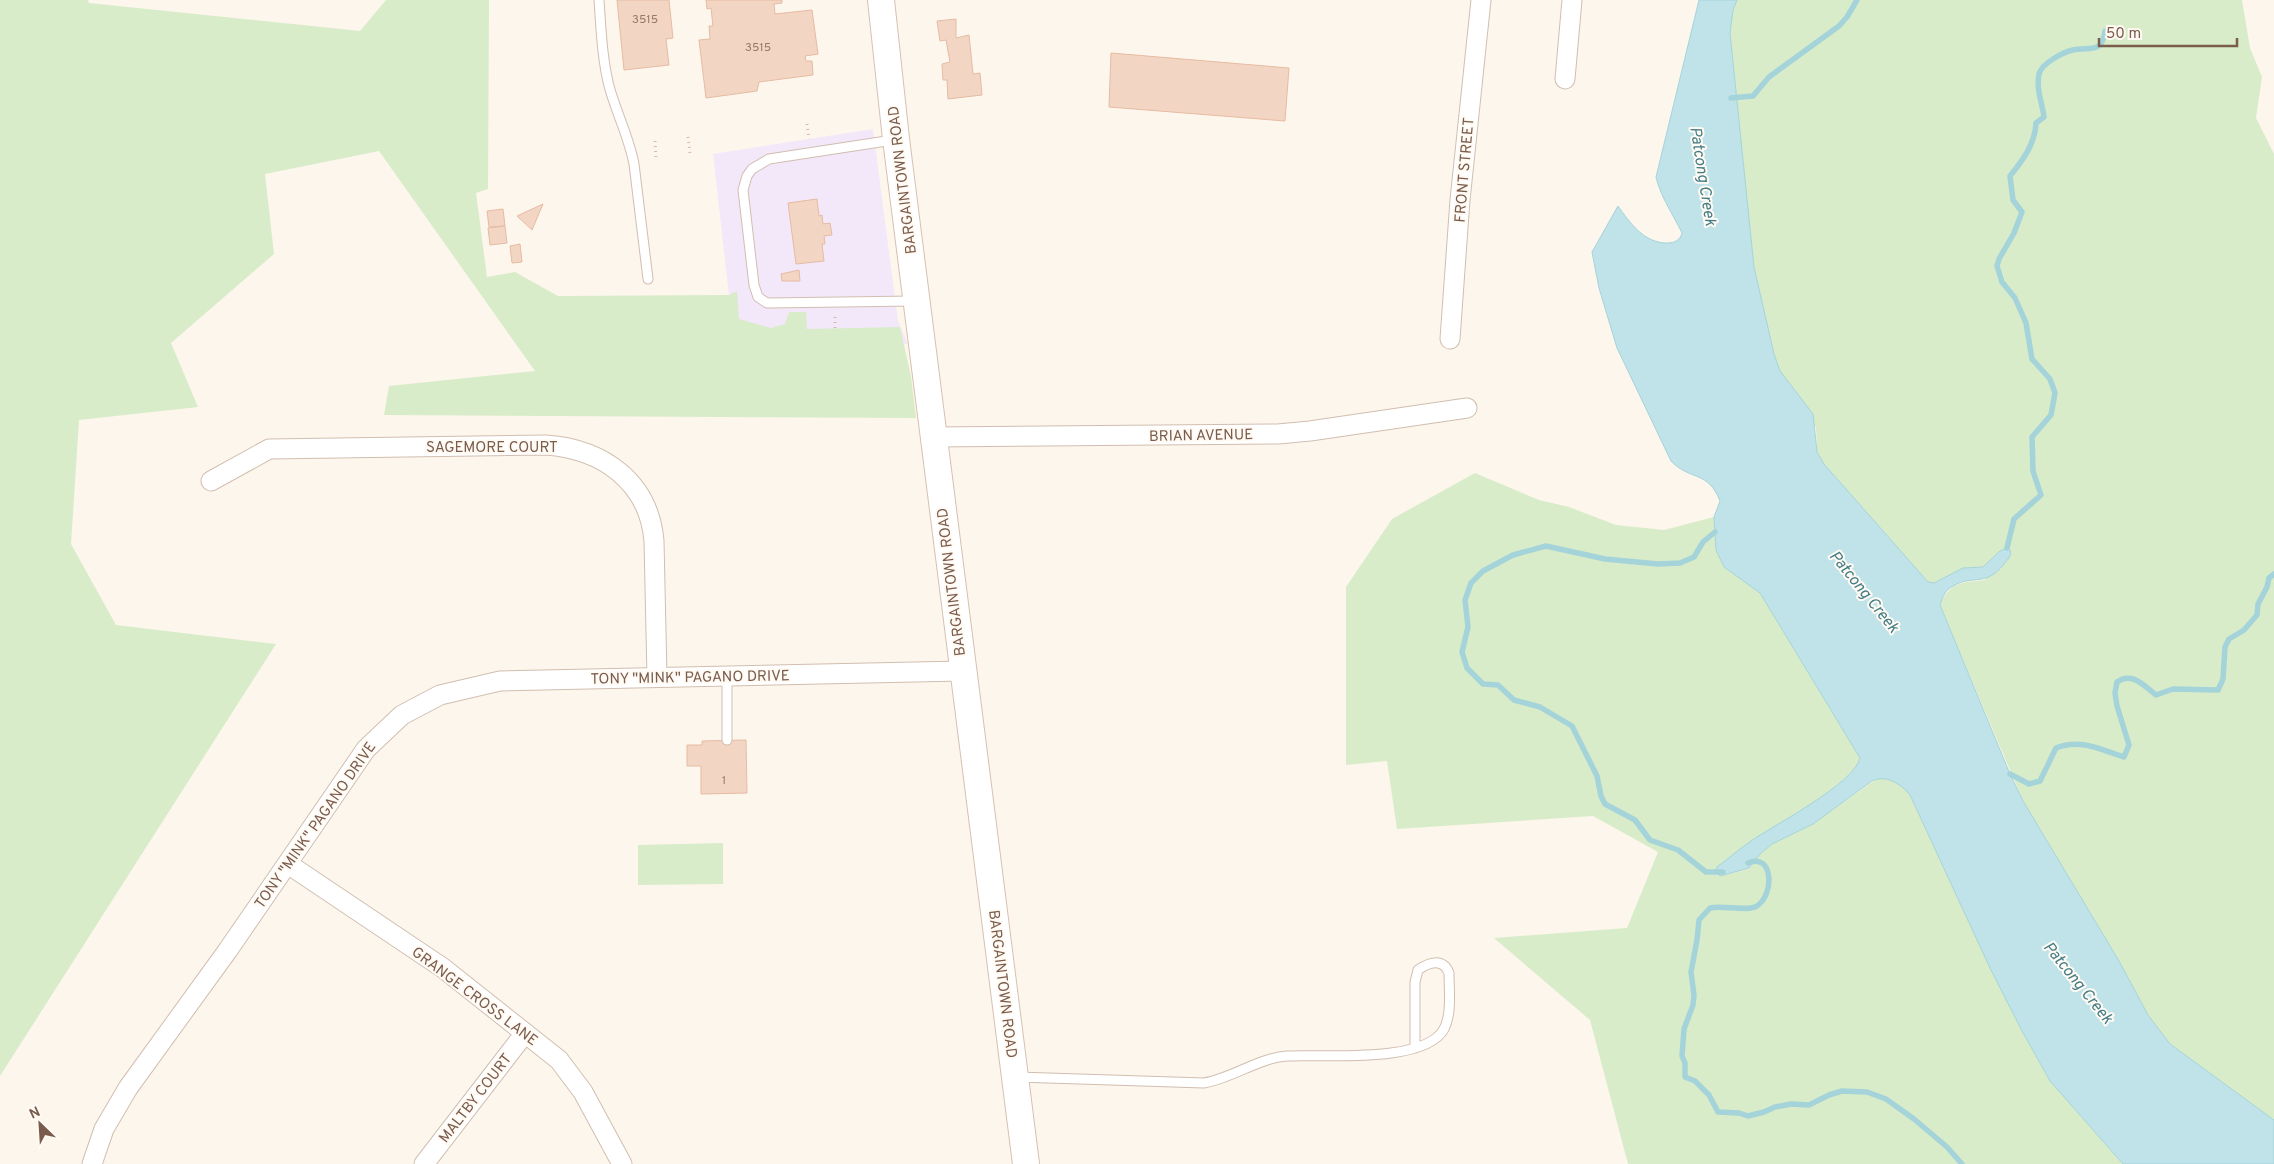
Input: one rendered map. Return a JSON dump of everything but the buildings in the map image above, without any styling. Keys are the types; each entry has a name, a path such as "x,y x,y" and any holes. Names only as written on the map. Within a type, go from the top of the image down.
{"main road":[{"name":"BARGAINTOWN ROAD","path":"881,0 896,139 962,671 1026,1164"}],"street":[{"name":"FRONT STREET","path":"1450,339 1460,200 1481,0"},
{"path":"1565,80 1572,0"},
{"name":"BRIAN AVENUE","path":"933,437 1278,434 1310,432 1468,408"},
{"name":"SAGEMORE COURT","path":"211,481 270,449 546,445 569,448 596,457 615,468 629,482 644,504 651,522 654,541 657,677"},
{"name":"TONY \"MINK\" PAGANO DRIVE","path":"92,1164 104,1129 128,1088 288,864 366,749 402,715 440,695 500,681 962,671"},
{"name":"GRANGE CROSS LANE","path":"288,864 443,968 559,1060 583,1092 622,1164"},
{"name":"MALTBY COURT","path":"424,1164 526,1033"}],"lane":[{"path":"599,0 606,76 621,124 631,148 648,279"},
{"path":"896,139 778,157 760,164 752,170 747,176 743,190 754,285 758,297 769,304 916,301"},
{"path":"728,676 728,740"},
{"path":"1015,1077 1204,1083 1221,1080 1257,1064 1285,1056 1391,1054 1415,1048 1443,1032 1448,1020 1449,973 1442,963 1433,962 1418,970 1415,982 1415,1048"}],"path":[{"path":"807,124 809,139"},
{"path":"688,137 690,153"},
{"path":"655,141 656,158"},
{"path":"835,312 835,328"}],"shaded area":[{"path":"873,129 898,321 908,344 737,366 713,154"}],"green space":[{"path":"0,0 88,0 89,3 360,31 386,0 489,0 488,189 476,193 487,277 515,272 558,296 729,295 737,291 739,319 771,328 785,324 789,312 806,312 807,329 900,327 911,376 916,418 384,415 389,386 535,371 379,151 265,174 274,254 171,343 198,407 79,420 71,544 116,625 276,644 0,1076"},
{"path":"1737,0 2242,0 2250,48 2262,77 2256,118 2274,154 2274,1120 2170,1044 2148,1015 2119,961 2023,801 1940,605 1952,587 1963,583 1985,580 2003,549 1983,567 1963,568 1934,583 1928,582 1824,464 1817,452 1816,428 1780,371 1774,354 1754,267 1730,33 1733,10"},
{"path":"1475,473 1539,500 1569,507 1616,525 1664,530 1714,517 1716,550 1724,567 1760,593 1860,758 1855,768 1829,791 1751,841 1716,871 1720,876 1749,869 1760,854 1772,844 1813,824 1878,778 1887,779 1900,785 1910,795 1990,968 2050,1081 2123,1164 1628,1164 1590,1020 1494,938 1627,928 1658,852 1593,816 1397,829 1387,761 1346,765 1346,587 1392,519"},
{"path":"723,843 723,884 638,885 638,845"}],"water":[{"name":"Patcong Creek","path":"1699,0 1737,0 1733,10 1730,33 1754,267 1774,354 1780,371 1813,414 1817,452 1824,464 1928,582 1934,583 1963,568 1983,567 2000,551 2007,548 2010,550 2009,557 1991,576 1953,586 1946,592 1940,605 2010,774 2023,801 2119,961 2148,1015 2170,1044 2274,1120 2274,1164 2123,1164 2050,1081 1990,968 1910,795 1893,781 1877,779 1872,781 1813,824 1772,844 1760,854 1749,868 1720,876 1716,871 1717,867 1747,844 1812,803 1844,780 1855,768 1860,758 1760,593 1724,567 1716,550 1714,517 1720,501 1710,484 1678,467 1671,461 1617,348 1599,288 1592,252 1618,206 1638,231 1651,240 1667,243 1677,241 1682,233 1664,199 1656,177"}],"waterway":[{"path":"1731,98 1753,96 1769,77 1839,26 1857,0"},
{"path":"2007,548 2014,519 2041,495 2033,471 2032,437 2051,415 2055,393 2050,379 2032,359 2026,323 2015,298 2002,282 1997,266 2014,233 2022,212 2013,200 2010,176 2031,145 2036,123 2044,117 2038,85 2041,70 2053,59 2064,53 2098,47 2101,44 2105,31"},
{"path":"1715,532 1703,542 1694,557 1680,563 1658,564 1605,559 1546,546 1513,555 1483,571 1471,583 1465,600 1468,627 1462,652 1467,668 1483,684 1498,685 1514,700 1540,707 1572,726 1597,776 1601,796 1605,804 1635,820 1650,840 1678,850 1706,872 1723,872"},
{"path":"2010,774 2029,784 2040,781 2056,748 2065,745 2090,746 2124,757 2129,745 2115,693 2117,682 2122,679 2128,678 2138,681 2156,695 2173,689 2218,690 2223,679 2225,647 2229,639 2244,630 2257,615 2258,604 2267,587 2269,578 2274,574"},
{"path":"1748,863 1756,861 1762,863 1767,869 1769,884 1763,900 1753,908 1710,908 1699,920 1691,972 1694,995 1693,1005 1684,1029 1682,1056 1685,1063 1685,1077 1695,1081 1709,1095 1718,1112 1739,1113 1748,1116 1791,1104 1809,1105 1842,1091 1867,1092 1886,1099 1914,1119 1947,1147 1962,1164"}]}
